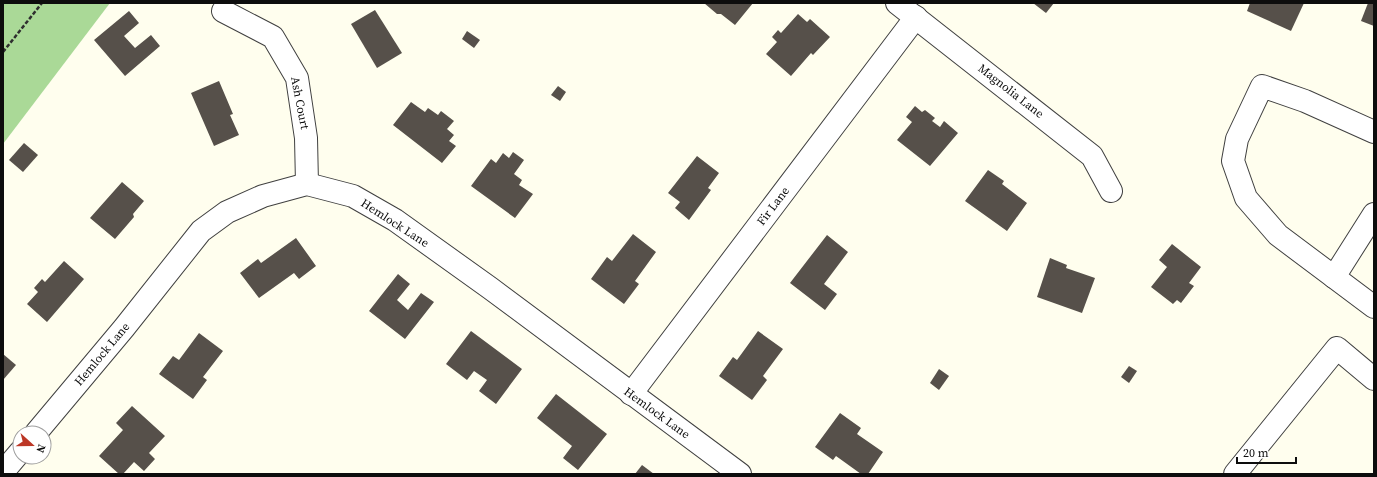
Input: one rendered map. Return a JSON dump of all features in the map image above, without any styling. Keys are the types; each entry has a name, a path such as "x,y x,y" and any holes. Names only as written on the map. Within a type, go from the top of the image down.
{"street":[{"name":"Magnolia Lane","path":"897,3 1092,156 1112,190"},
{"name":"Ash Court","path":"223,11 273,37 297,78 306,138 307,184"},
{"name":"Fir Lane","path":"631,394 916,18"},
{"path":"1374,132 1304,101 1262,86 1237,139 1234,161 1246,198 1278,235 1374,307"},
{"name":"Hemlock Lane","path":"43,425 119,334 201,231 227,212 262,196 307,184 353,196 395,220 490,288 740,474"},
{"path":"1334,277 1374,214"},
{"path":"1235,474 1337,348 1374,379"},
{"path":"3,472 12,461"}],"path":[{"path":"3,52 42,3"}],"green space":[{"path":"3,3 110,3 3,144"}],"building":[{"path":"704,3 753,3 735,25 721,14 717,14"},
{"path":"1033,3 1054,3 1046,13"},
{"path":"1250,3 1304,3 1291,31 1247,11"},
{"path":"1368,3 1374,3 1374,26 1361,21"},
{"path":"375,10 402,53 377,68 351,24"},
{"path":"129,11 139,23 124,36 135,48 151,35 160,46 125,76 94,40"},
{"path":"798,14 807,22 810,19 830,37 813,55 811,53 791,76 766,54 777,42 772,37 778,30 781,33"},
{"path":"467,31 480,40 474,48 462,39"},
{"path":"219,81 233,114 230,115 239,135 214,146 191,93"},
{"path":"558,86 566,92 560,101 551,95"},
{"path":"411,102 425,112 428,108 438,115 441,111 454,121 447,129 454,135 449,141 456,146 442,163 393,125"},
{"path":"915,106 922,112 925,110 935,118 932,121 940,127 944,121 958,133 930,166 897,140 912,122 906,117"},
{"path":"24,143 38,155 23,172 9,160"},
{"path":"513,152 524,160 514,174 522,180 519,185 533,194 515,218 471,186 491,159 496,163 503,153 509,158"},
{"path":"697,156 719,173 708,188 711,190 689,220 675,208 680,202 668,193"},
{"path":"988,170 1004,181 1002,184 1027,203 1007,231 965,201"},
{"path":"122,182 144,201 133,214 134,217 115,239 90,218"},
{"path":"633,234 656,252 635,281 639,284 624,304 591,279 607,257 612,261"},
{"path":"827,235 848,252 824,284 837,294 825,310 790,283"},
{"path":"296,238 316,266 299,279 294,273 259,298 240,273 258,259 261,263"},
{"path":"1172,244 1201,267 1189,283 1194,286 1181,303 1177,300 1173,304 1151,287 1167,267 1159,260"},
{"path":"1050,258 1067,265 1066,268 1095,278 1082,313 1037,297"},
{"path":"64,261 84,279 47,322 27,304 38,292 34,288 42,279 45,282"},
{"path":"398,274 410,284 397,300 408,310 421,293 434,302 405,339 369,311"},
{"path":"471,331 522,369 496,404 479,391 487,380 474,371 467,380 446,364"},
{"path":"758,331 783,349 763,376 767,380 752,400 719,376 733,357 737,360"},
{"path":"199,333 223,351 203,377 207,380 193,399 159,374 173,356 179,360"},
{"path":"3,354 16,365 3,380"},
{"path":"1129,366 1137,371 1129,383 1121,377"},
{"path":"939,369 949,376 939,390 930,383"},
{"path":"556,394 607,434 578,470 563,458 572,446 537,418"},
{"path":"132,406 165,436 149,453 155,459 144,471 134,462 123,474 119,474 99,456 123,430 116,423"},
{"path":"840,413 861,428 857,434 883,452 868,474 861,474 836,456 833,460 815,447"},
{"path":"642,465 654,474 635,474"}]}
